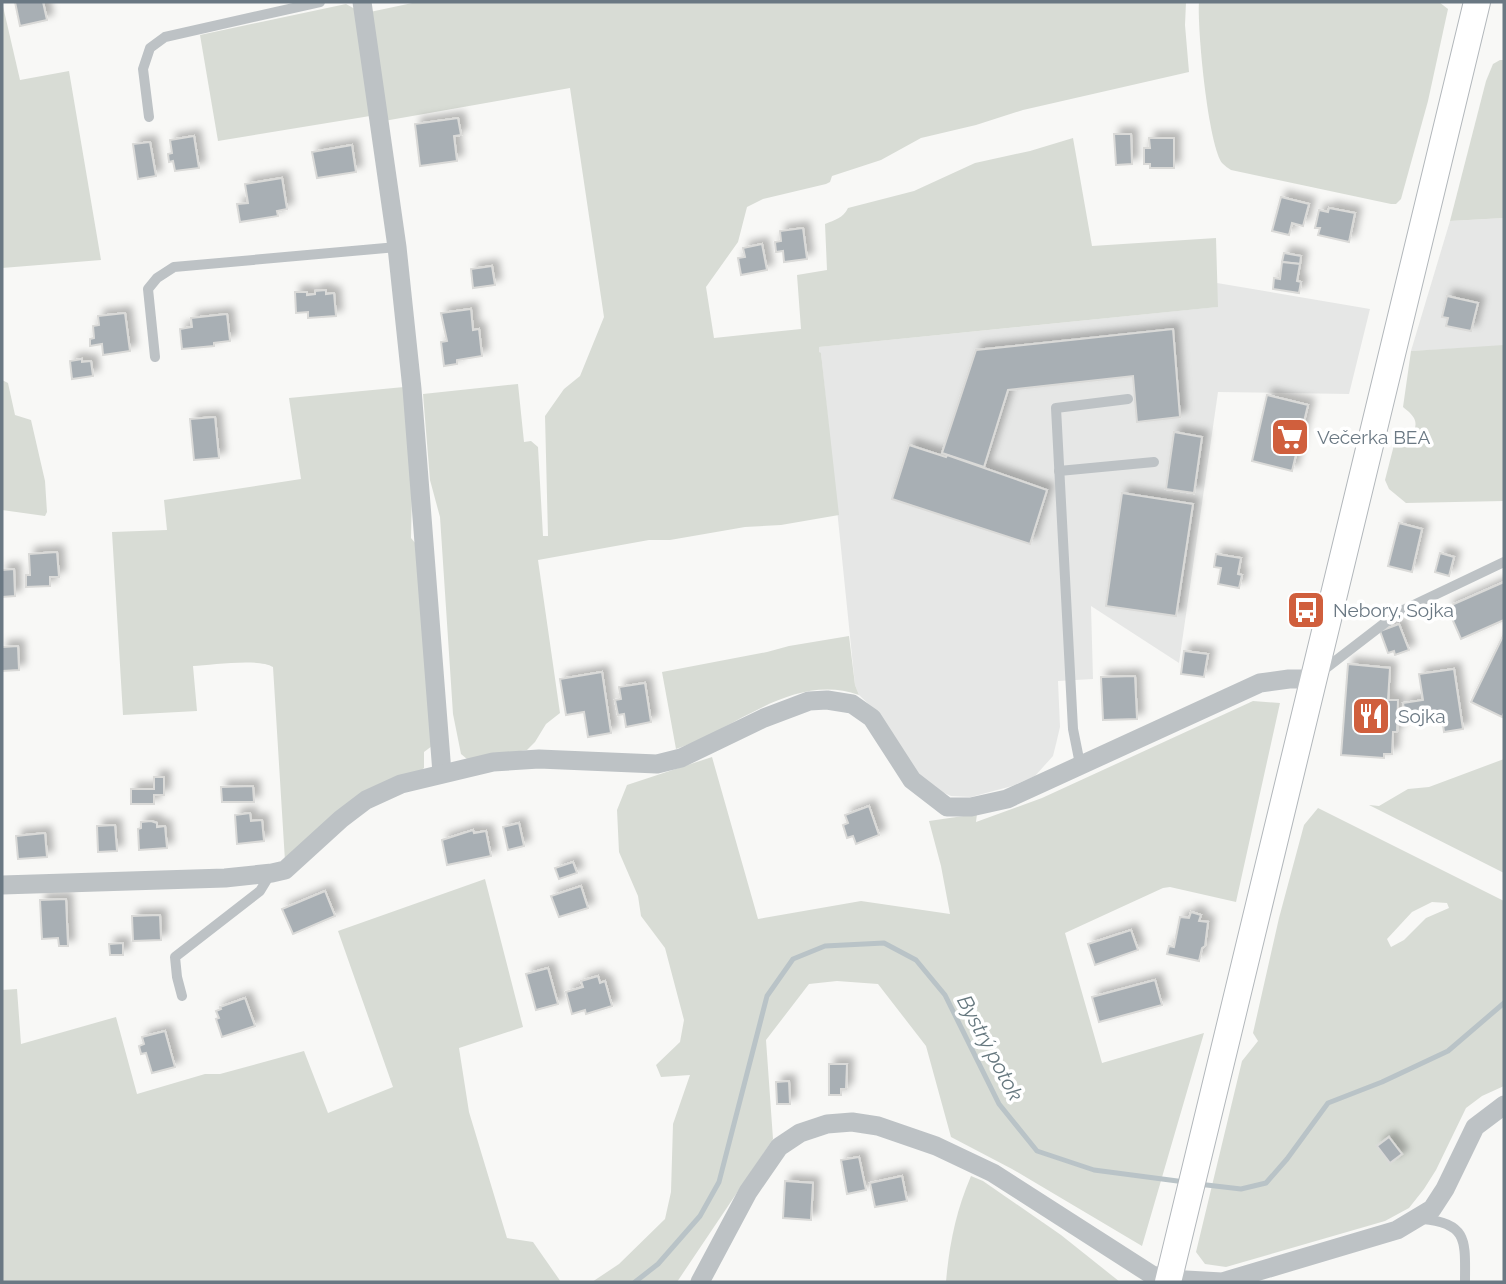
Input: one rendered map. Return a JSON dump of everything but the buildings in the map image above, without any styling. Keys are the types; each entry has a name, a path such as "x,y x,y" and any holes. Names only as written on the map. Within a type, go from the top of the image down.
{"main road":[{"path":"1168,1280 1477,2"}],"street":[{"path":"362,2 397,247 412,389 442,773"},
{"path":"2,885 225,878 272,873 285,870 366,800 401,784 493,762 539,759 657,764 681,758 808,701 827,700 852,704 872,718 912,780 947,807 971,807 1007,799 1260,683 1312,679"},
{"path":"700,1282 748,1192 779,1147 800,1133 827,1124 852,1122 878,1126 936,1146 993,1173 1152,1275 1168,1280 1222,1282 1396,1230 1419,1218 1432,1209 1446,1189 1475,1127 1504,1105"}],"lane":[{"path":"149,117 143,69 150,48 165,37 320,2"},
{"path":"155,357 148,289 157,278 174,267 397,247"},
{"path":"1080,764 1073,729 1056,408 1128,399"},
{"path":"1059,471 1154,461"},
{"path":"1312,679 1399,612 1504,562"},
{"path":"182,996 176,957 260,891 272,873"},
{"path":"1419,1218 1440,1220 1454,1226 1464,1245 1465,1282"}],"shaded area":[{"path":"2,2 20,80 69,71 101,260 2,268"},
{"path":"417,2 1186,2 1189,72 1023,110 921,138 881,160 832,176 826,184 763,199 747,207 738,242 706,287 714,338 801,329 797,275 827,270 825,224 841,216 848,208 914,191 975,163 1073,138 1092,246 1216,238 1218,307 819,347 839,515 670,540 649,540 538,560 560,713 546,724 527,750 467,759 461,754 453,714 440,517 430,480 423,394 518,384 524,442 531,441 538,447 543,536 548,536 545,416 564,389 580,376 604,317 570,88 384,121 370,12"},
{"path":"1199,2 1439,2 1448,9 1428,101 1401,199 1396,204 1231,170 1222,163 1212,134 1208,111"},
{"path":"346,4 355,9 370,116 218,141 200,35"},
{"path":"1504,60 1504,218 1450,221 1486,81 1493,64"},
{"path":"1504,218 1504,346 1411,351 1450,221"},
{"path":"1217,283 1370,309 1349,394 1218,392 1179,663 1091,606 1093,679 1058,681 1060,727 1053,756 1035,776 1012,786 971,797 951,796 930,787 913,771 877,712 859,695 855,685 821,353 818,347 1217,307"},
{"path":"1504,345 1504,501 1406,503 1389,489 1385,480 1394,445 1415,428 1416,424 1403,407 1411,351"},
{"path":"2,380 8,383 15,415 31,420 45,481 45,516 2,510"},
{"path":"404,387 412,491 411,538 416,544 432,746 424,752 424,768 418,773 285,861 273,667 246,662 193,666 197,711 123,715 112,532 167,530 164,500 301,479 289,398"},
{"path":"849,636 855,685 859,695 835,690 811,691 788,697 676,749 662,672"},
{"path":"1253,701 1280,703 1236,902 1170,887 1163,888 1065,933 1102,1063 1204,1033 1142,1246 1012,1169 951,1137 926,1046 878,984 837,981 809,984 766,1040 773,1139 677,1282 592,1282 619,1264 665,1219 671,1192 673,1124 690,1075 661,1077 656,1065 680,1042 684,1020 665,948 641,916 638,896 619,852 617,810 627,785 712,757 758,919 861,901 950,914 929,821 977,814 976,822 1042,798"},
{"path":"1504,759 1504,873 1369,805 1379,806 1408,789 1429,787"},
{"path":"1318,808 1504,901 1504,1086 1482,1096 1466,1108 1436,1170 1409,1208 1385,1221 1226,1267 1205,1264 1196,1252 1242,1061 1258,1041 1253,1033 1279,918 1304,825","holes":["1432,902 1447,903 1449,908 1426,918 1404,940 1391,947 1387,939 1412,912"]},
{"path":"485,879 523,1027 459,1048 469,1112 507,1238 533,1242 561,1282 2,1282 2,990 17,989 21,1044 116,1017 137,1094 205,1074 220,1074 304,1051 328,1113 393,1087 338,931"},
{"path":"971,1176 983,1181 1061,1235 1120,1282 946,1282 954,1228"}],"waterway":[{"name":"Bystrý potok","path":"635,1282 658,1264 700,1216 719,1182 767,996 793,959 825,946 884,943 916,960 945,995 999,1104 1037,1151 1094,1170 1185,1182"},
{"name":"Bystrý potok","path":"1198,1184 1241,1189 1266,1183 1328,1103 1382,1082 1448,1051 1504,1003"}],"place":[{"name":"Večerka BEA","path":"1290,437"},
{"name":"Nebory, Sojka","path":"1306,610"},
{"name":"Sojka","path":"1371,716"}]}
